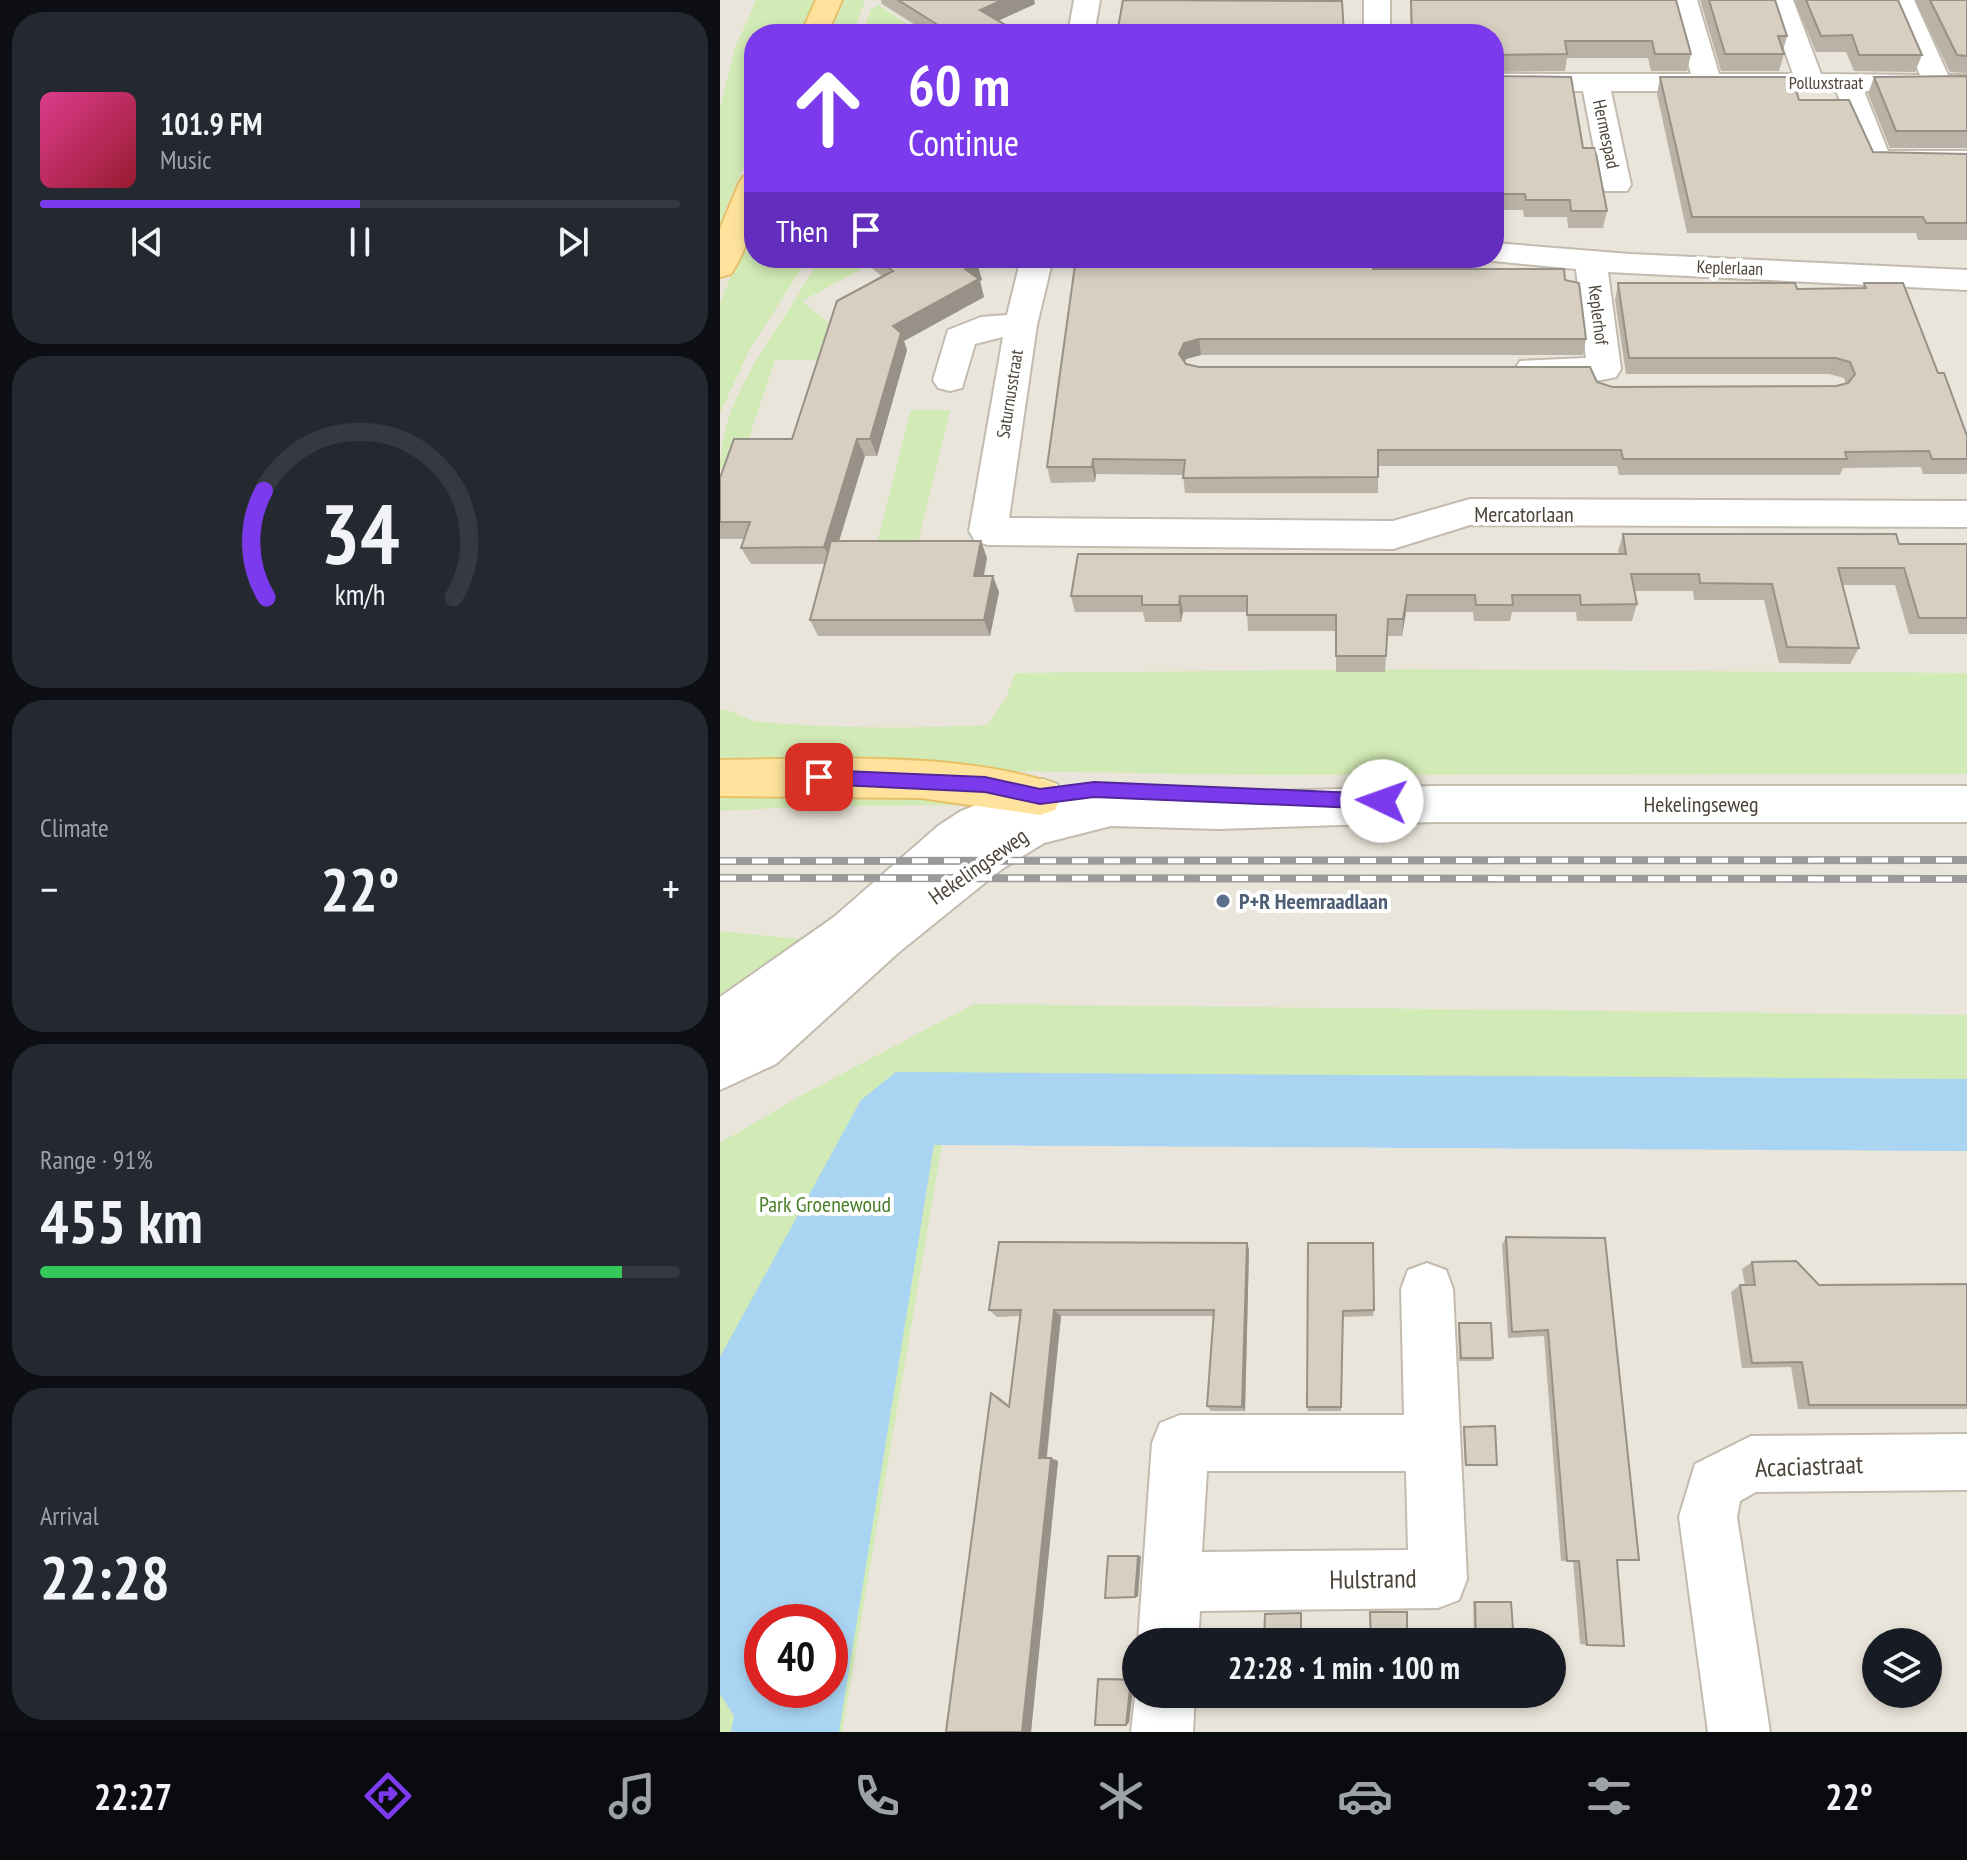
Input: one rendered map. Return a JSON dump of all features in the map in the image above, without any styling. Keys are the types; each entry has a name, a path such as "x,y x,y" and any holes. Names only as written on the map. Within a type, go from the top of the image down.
{"main road":[{"path":"720,267 744,208"},
{"path":"720,778 819,777 985,784 1040,797"}],"street":[{"path":"1083,24 1087,0"},
{"path":"1377,0 1377,24"},
{"path":"1684,0 1707,82"},
{"path":"1780,0 1810,83"},
{"path":"1901,0 1938,83"},
{"name":"Polluxstraat","path":"1504,82 1967,83"},
{"name":"Hermespad","path":"1595,82 1616,185"},
{"path":"1847,83 1877,160 1967,160"},
{"name":"Keplerlaan","path":"1504,254 1967,280"},
{"name":"Keplerhof","path":"1496,369 1614,379 1591,261"},
{"name":"Saturnusstraat","path":"988,531 1021,325 1035,268"},
{"path":"950,380 960,338 981,328 1021,325"},
{"name":"Mercatorlaan","path":"988,531 1393,535 1470,512 1967,514"},
{"name":"Hekelingseweg","path":"720,1024 850,931 953,839 976,824 1040,797 1094,790 1435,804 1967,804"},
{"name":"Hekelingseweg","path":"720,1067 759,1048 945,886 1033,827 1111,808 1282,811 1435,804"},
{"name":"Hulstrand","path":"1172,1582 1438,1579 1427,1289"},
{"path":"1169,1628 1180,1443 1433,1443"},
{"name":"Acaciastraat","path":"1739,1732 1708,1517 1715,1484 1751,1464 1967,1462"},
{"path":"1162,1732 1163,1708"}],"shaded area":[{"path":"720,0 1967,0 1967,1732 720,1732"}],"green space":[{"path":"756,0 814,0 804,24 746,24"},
{"path":"840,0 865,0 857,24 831,24"},
{"path":"879,5 907,24 866,24 871,9"},
{"path":"744,27 744,166 720,222 720,108 735,48"},
{"path":"744,243 744,268 802,268 750,349 720,413 720,304"},
{"path":"814,268 864,268 802,301 836,329 824,360 775,360 739,467 722,467 720,471 723,441 742,386"},
{"path":"911,410 950,410 918,543 877,543"},
{"path":"1411,669 1967,673 1967,774 1264,775 720,767 720,710 755,721 788,724 874,727 987,725 1006,699 1015,673"},
{"path":"720,792 932,793 988,805 816,806 720,811"},
{"path":"720,931 810,940 720,995"},
{"name":"Park Groenewoud","path":"974,1004 1967,1015 1967,1079 958,1073 942,1145 848,1697 848,1604 744,1604 744,1708 846,1708 842,1732 720,1732 720,1143 802,1095"}],"water":[{"path":"896,1072 1967,1079 1967,1151 934,1145 848,1676 848,1604 744,1604 744,1708 843,1708 839,1732 731,1732 734,1716 720,1694 720,1357 861,1100"}],"building":[{"path":"898,0 1002,0 980,10 1004,24 936,24"},
{"path":"1123,0 1342,1 1343,24 1119,24"},
{"path":"1411,0 1676,0 1691,54 1655,54 1652,41 1565,41 1567,54 1504,55 1504,24 1412,24"},
{"path":"1709,0 1775,0 1787,36 1778,36 1784,54 1725,54"},
{"path":"1806,0 1898,0 1922,55 1859,55 1852,35 1821,36"},
{"path":"1930,0 1967,0 1967,56 1957,55"},
{"path":"1504,76 1571,77 1583,148 1595,148 1607,211 1571,211 1570,200 1526,200 1525,194 1504,194"},
{"path":"1967,76 1967,131 1896,131 1874,77"},
{"path":"1660,77 1792,77 1799,100 1849,100 1873,152 1967,154 1967,223 1926,223 1923,217 1692,217"},
{"path":"889,268 967,268 979,279 893,326 901,333 870,439 857,439 824,547 741,548 750,522 720,522 720,478 734,439 792,439 837,301 893,271"},
{"path":"1075,268 1564,269 1565,280 1579,283 1586,339 1199,339 1184,343 1179,354 1186,364 1199,367 1590,367 1597,382 1612,387 1836,386 1848,383 1855,374 1850,362 1836,358 1629,358 1618,283 1795,283 1797,289 1866,288 1864,283 1903,283 1938,373 1944,373 1967,436 1967,459 1932,459 1929,451 1845,452 1847,459 1623,459 1621,450 1378,450 1378,477 1183,478 1185,460 1093,459 1092,467 1047,467"},
{"path":"1623,534 1896,534 1899,544 1967,544 1967,618 1919,618 1904,568 1838,568 1859,648 1787,647 1772,584 1700,583 1699,574 1631,574 1637,604 1581,605 1580,595 1512,595 1513,605 1476,605 1475,595 1407,595 1403,619 1388,619 1386,656 1336,656 1336,615 1247,615 1247,596 1180,596 1179,605 1142,605 1142,596 1071,596 1078,554 1626,554"},
{"path":"831,541 981,541 974,576 993,576 984,620 810,620"},
{"path":"1506,1237 1605,1238 1639,1560 1617,1560 1624,1646 1587,1645 1579,1561 1567,1561 1548,1330 1512,1332"},
{"path":"999,1242 1247,1243 1242,1407 1207,1406 1214,1310 1054,1310 1039,1458 1051,1458 1022,1732 946,1732 991,1393 1009,1407 1021,1310 989,1310"},
{"path":"1308,1243 1373,1243 1374,1310 1343,1311 1341,1407 1307,1407"},
{"path":"1796,1261 1819,1285 1967,1284 1967,1405 1809,1405 1802,1362 1752,1363 1740,1285 1755,1285 1752,1262"},
{"path":"1459,1323 1491,1323 1493,1358 1461,1358"},
{"path":"1495,1426 1497,1465 1466,1465 1464,1427"},
{"path":"1108,1556 1138,1556 1135,1597 1105,1598"},
{"path":"1475,1602 1511,1602 1513,1628 1476,1628"},
{"path":"1370,1612 1407,1612 1407,1628 1371,1628"},
{"path":"1301,1613 1301,1628 1264,1628 1265,1614"},
{"path":"1098,1679 1122,1680 1122,1708 1128,1708 1126,1725 1095,1725"}],"railway":[{"path":"720,861 1967,860"},
{"path":"720,878 1967,879"}],"place":[{"name":"P+R Heemraadlaan","path":"1223,901"}],"route":[{"path":"819,777 985,784 1040,797 1094,790 1382,801"}]}
